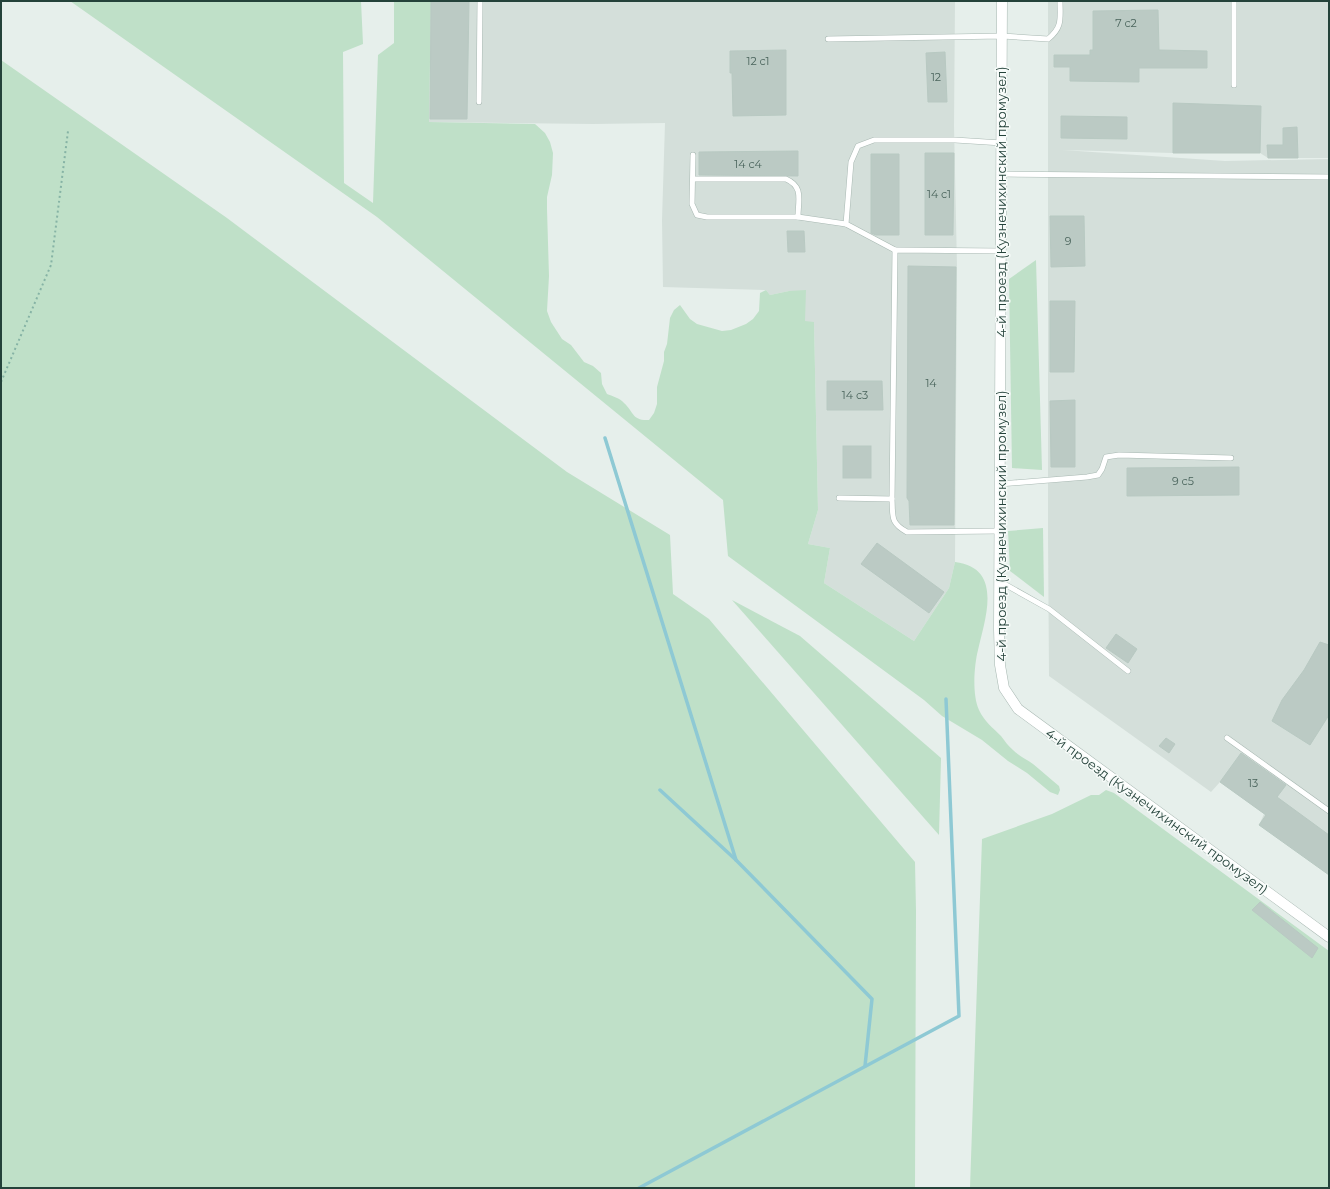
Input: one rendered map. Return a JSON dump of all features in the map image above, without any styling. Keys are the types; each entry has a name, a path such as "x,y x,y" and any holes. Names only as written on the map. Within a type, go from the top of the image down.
{"street":[{"name":"4-й проезд (Кузнечихинский промузел)","path":"1002,1 999,581 1000,665 1004,688 1018,709 1329,937"}],"lane":[{"path":"479,102 480,1"},
{"path":"828,39 1002,36 1048,39 1055,34 1060,24 1060,1"},
{"path":"1234,1 1234,85"},
{"path":"846,224 852,162 858,146 874,140 955,140 1002,143"},
{"path":"693,155 692,204 697,215 708,217 798,217 846,224 895,250 1001,251"},
{"path":"1002,174 1329,177"},
{"path":"693,179 786,179 794,182 799,190 798,217"},
{"path":"895,250 893,520 899,527 907,532 1000,530"},
{"path":"1000,484 1098,475 1106,457 1119,455 1231,458"},
{"path":"839,498 892,498"},
{"path":"999,581 1049,609 1128,671"},
{"path":"1227,738 1329,811"}],"path":[{"path":"1,382 51,265 68,131"}],"shaded area":[{"path":"431,1 955,1 954,126 957,267 955,562 949,588 914,641 824,583 830,548 808,544 818,510 814,322 805,322 789,291 770,295 766,290 663,287 662,220 665,123 593,124 429,122"},
{"path":"1048,1 1329,1 1329,158 1268,158 1260,153 1173,153 1063,150 1225,161 1329,159 1329,875 1259,825 1264,814 1220,782 1211,792 1049,676"}],"green space":[{"path":"70,1 361,1 363,44 343,52 344,183 373,203 378,55 394,43 394,1 431,1 429,122 535,124 545,133 550,142 553,153 552,175 547,197 549,276 547,311 551,322 562,339 571,345 584,362 593,366 601,373 602,384 607,394 622,401 639,419 649,420 654,413 657,404 657,387 664,361 664,352 667,344 670,318 674,310 680,305 690,319 697,324 722,331 731,330 746,324 753,319 759,311 760,293 766,290 770,295 789,291 806,290 805,321 814,322 818,510 808,544 830,548 824,583 914,641 949,588 955,562 970,566 980,574 986,584 988,597 987,610 975,664 975,697 979,710 983,718 1010,747 1059,786 1060,790 1058,795 1050,792 982,740 942,716 924,700 728,556 723,500 377,217"},
{"path":"1,60 227,218 567,472 670,535 673,594 709,619 915,862 915,1188 1,1188"},
{"path":"1036,260 1042,470 1012,468 1009,279"},
{"path":"1043,528 1044,597 1010,571 1008,531"},
{"path":"732,600 800,636 941,758 939,835"},
{"path":"1106,790 1114,793 1329,951 1329,1188 970,1188 982,839 1052,814 1091,795 1099,795"}],"building":[{"path":"431,1 469,1 467,119 430,119"},
{"path":"1158,10 1159,50 1207,51 1207,68 1139,68 1139,82 1070,81 1070,67 1054,67 1054,55 1090,55 1090,50 1093,50 1093,11"},
{"path":"786,50 786,115 733,116 730,51"},
{"path":"945,52 947,102 928,102 926,53"},
{"path":"1173,103 1261,106 1260,153 1173,153"},
{"path":"1061,116 1127,117 1127,139 1061,138"},
{"path":"1297,127 1298,158 1268,158 1267,145 1283,145 1283,128"},
{"path":"798,151 798,176 699,175 699,152"},
{"path":"925,153 954,153 953,235 925,235"},
{"path":"871,154 899,154 899,235 876,235 871,233"},
{"path":"1050,216 1084,216 1085,266 1051,267"},
{"path":"787,231 804,231 805,252 788,252"},
{"path":"908,266 956,267 954,525 910,525 909,501 907,498"},
{"path":"1050,301 1075,301 1074,372 1050,372"},
{"path":"827,381 882,381 883,410 827,410"},
{"path":"1075,400 1075,467 1051,467 1050,401"},
{"path":"843,446 871,446 871,478 843,478"},
{"path":"1239,467 1239,495 1127,496 1127,468"},
{"path":"877,543 944,592 929,613 861,564"},
{"path":"1116,634 1137,649 1128,663 1106,648"},
{"path":"1320,642 1329,645 1329,715 1310,745 1272,721 1282,700 1304,670"},
{"path":"1166,738 1175,744 1169,753 1159,746"},
{"path":"1241,753 1286,785 1277,797 1329,835 1329,875 1259,825 1266,815 1220,782"},
{"path":"1260,902 1318,948 1312,958 1252,910"}],"waterway":[{"path":"605,438 736,860"},
{"path":"639,1188 959,1016 946,699"},
{"path":"660,790 736,860 872,999 865,1066"}]}
